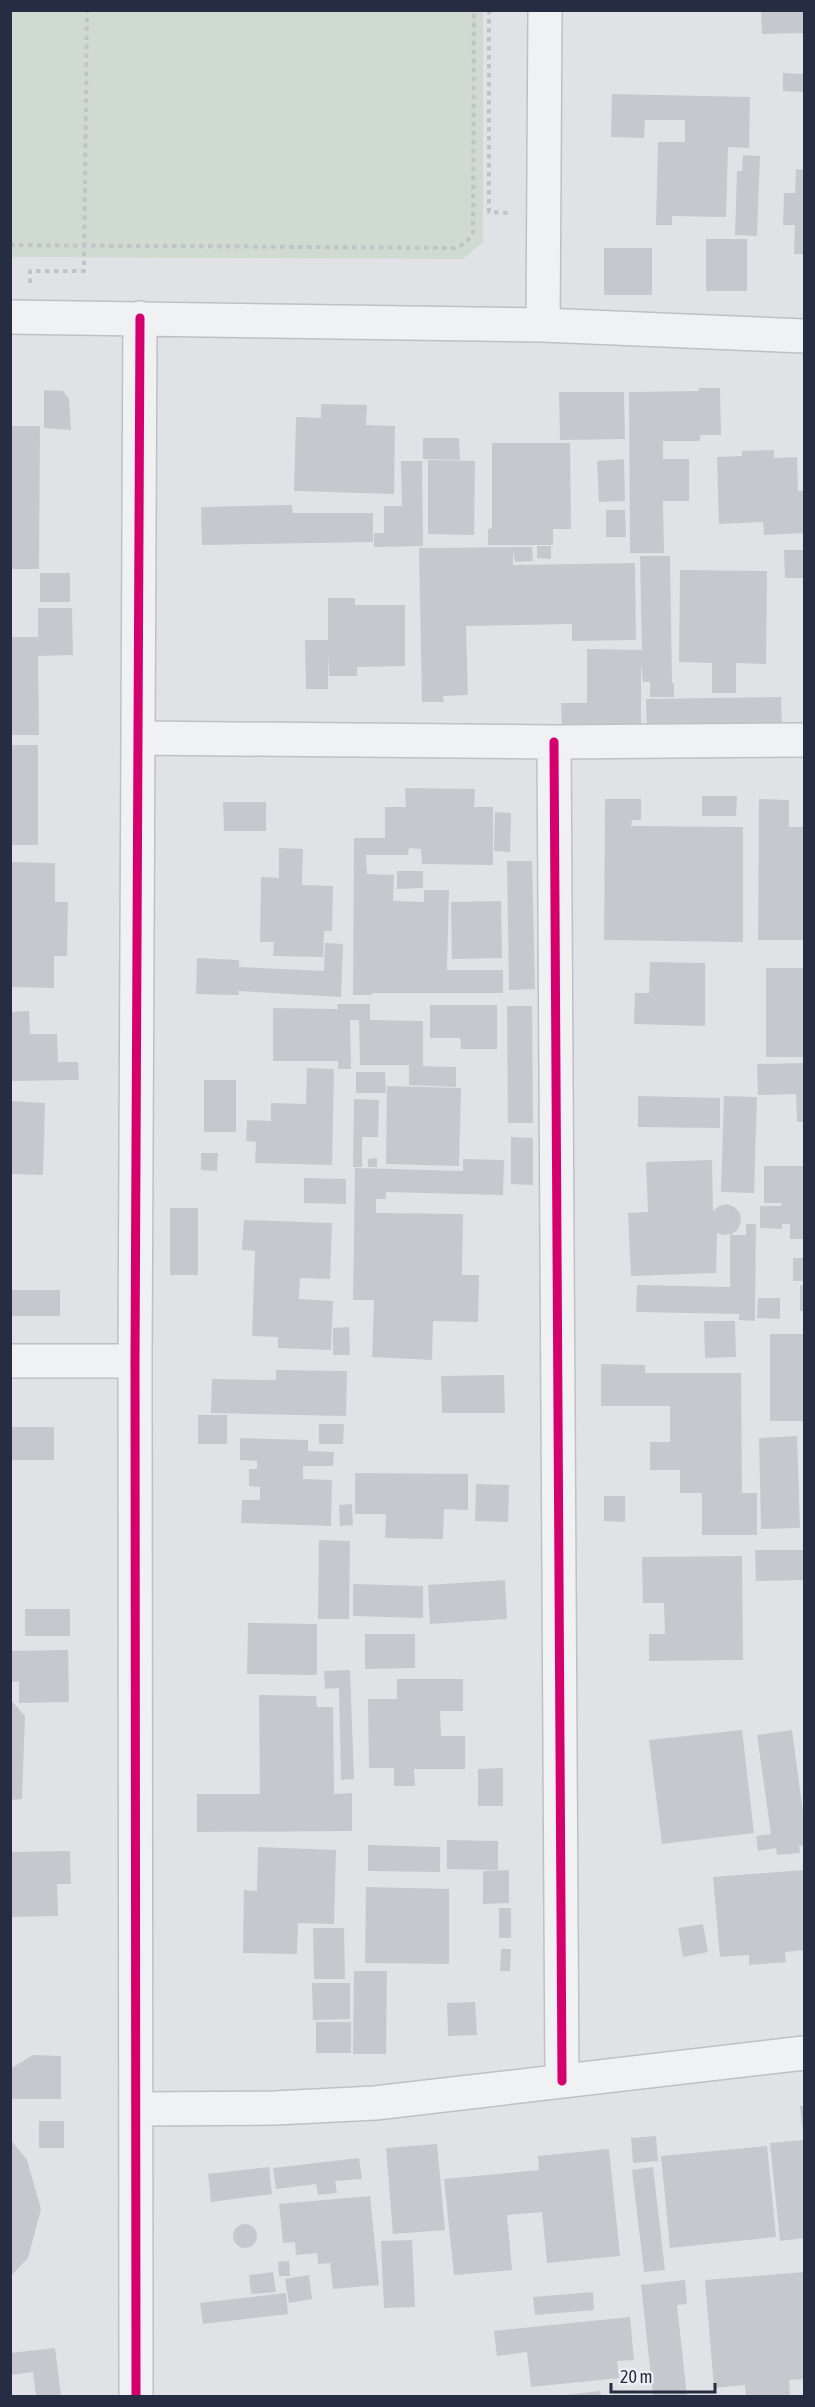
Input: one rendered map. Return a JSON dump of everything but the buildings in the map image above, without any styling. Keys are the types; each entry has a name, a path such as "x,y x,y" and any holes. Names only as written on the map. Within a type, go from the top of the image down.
{"street":[{"path":"543,325 544,10"},
{"path":"19,317 543,325 804,336"},
{"path":"135,2397 135,1361 140,318"},
{"path":"139,738 554,742 804,741"},
{"path":"554,742 562,2081"},
{"path":"10,1361 135,1361"},
{"path":"136,2109 275,2108 375,2103 804,2053"}],"path":[{"path":"19,317 30,271 84,271 87,10"},
{"path":"10,245 443,248 462,246 473,233 474,10"},
{"path":"489,10 489,212 544,214"}],"shaded area":[{"path":"11,10 483,11 483,242 463,259 11,257"}],"cycle path":[{"path":"136,2396 135,1361 140,318"},
{"path":"554,742 562,2081"}]}
